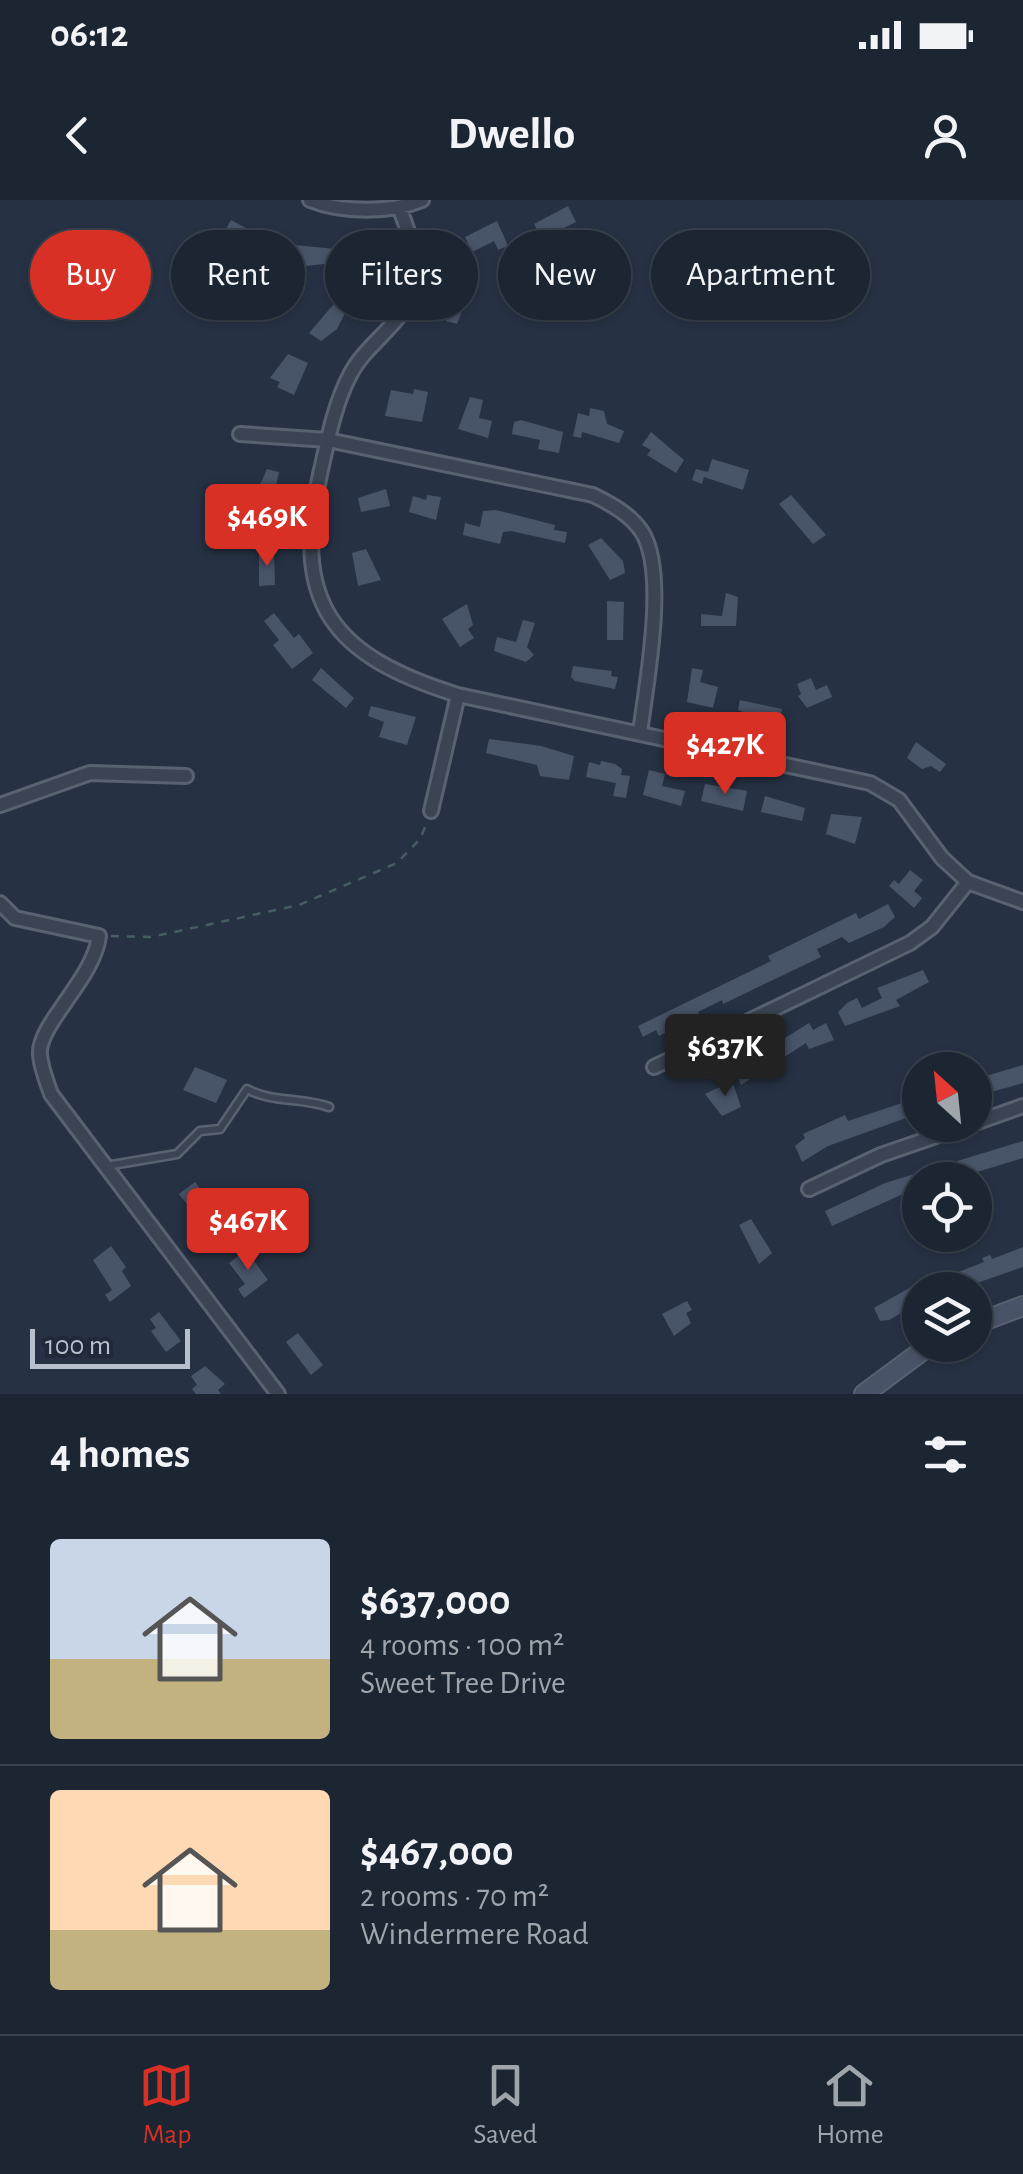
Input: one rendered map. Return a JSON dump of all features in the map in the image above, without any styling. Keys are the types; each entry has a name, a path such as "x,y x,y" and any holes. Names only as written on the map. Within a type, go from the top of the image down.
{"street":[{"path":"310,200 324,206 400,209 422,200"},
{"path":"400,209 416,257 414,287 402,315 350,373 328,440 312,508 310,549 317,592 340,630 366,658 401,677 458,694 870,783 899,800 942,858 968,882 1023,902"},
{"path":"240,434 328,440 593,495 620,510 643,533 650,557 654,621 640,732"},
{"path":"431,811 458,694"},
{"path":"0,805 90,772 186,776"},
{"path":"654,1067 910,943 932,927 968,882"},
{"path":"0,903 15,918 100,936 97,958 42,1037 39,1053 51,1094 278,1394"},
{"path":"992,1117 1023,1106"},
{"path":"810,1189 881,1155 919,1142"},
{"path":"992,1318 1023,1306"},
{"path":"864,1394 907,1362"}],"lane":[{"path":"105,1166 178,1154 200,1130 220,1129 246,1089 264,1098 308,1099 329,1108"}],"path":[{"path":"100,936 151,937 299,905 397,864 420,839 431,811"}],"building":[{"path":"568,206 576,222 560,230 537,230 534,224"},
{"path":"231,220 249,230 225,230"},
{"path":"497,221 501,230 498,250 494,241 478,249 478,230"},
{"path":"305,246 325,248 325,264 305,266"},
{"path":"325,314 325,320 342,320 321,341 309,333"},
{"path":"288,354 308,363 294,395 277,387 280,382 270,378"},
{"path":"414,389 428,392 422,422 385,416 391,390 413,394"},
{"path":"470,397 483,400 479,418 492,421 488,438 458,429"},
{"path":"590,408 604,411 607,424 624,431 619,443 582,432 581,438 573,436 578,413 589,416"},
{"path":"521,420 563,432 559,453 538,449 540,440 512,434 514,422"},
{"path":"651,432 684,460 676,473 647,455 651,450 642,445"},
{"path":"712,459 749,470 743,490 704,477 702,484 692,480 696,469 708,472"},
{"path":"267,469 279,472 276,486 282,488 278,506 260,501 261,496 256,494"},
{"path":"386,489 390,506 361,512 358,498"},
{"path":"427,495 441,497 436,520 409,512 413,496 426,500"},
{"path":"791,495 826,535 813,544 779,504"},
{"path":"496,510 555,525 554,530 567,532 565,543 511,531 503,532 500,544 463,535 465,523 480,527 483,511"},
{"path":"601,538 623,561 625,573 610,580 588,545"},
{"path":"366,549 381,580 358,586 352,553"},
{"path":"274,552 275,585 259,586 259,553"},
{"path":"726,593 738,597 736,626 701,626 701,614 722,616"},
{"path":"607,601 624,602 623,640 607,640"},
{"path":"467,604 473,625 468,629 474,638 460,647 442,619"},
{"path":"274,613 294,638 299,634 313,653 292,669 273,645 279,640 264,621"},
{"path":"523,620 535,623 527,647 534,655 526,662 494,651 497,637 516,642"},
{"path":"573,666 612,671 611,676 618,677 615,689 575,681 571,677"},
{"path":"321,668 354,698 346,708 312,680"},
{"path":"692,668 703,670 700,682 718,687 713,708 687,702"},
{"path":"811,678 816,690 827,685 832,697 807,708 798,696 801,694 797,684"},
{"path":"740,700 782,709 779,724 738,710"},
{"path":"371,706 416,717 407,745 379,737 384,722 368,716"},
{"path":"489,739 541,746 574,756 569,780 540,776 537,765 486,753"},
{"path":"916,742 946,764 940,772 931,766 922,769 907,758"},
{"path":"601,761 615,764 622,769 621,775 630,776 626,798 613,796 616,783 586,777 589,762 600,765"},
{"path":"649,770 665,774 662,786 685,791 681,806 643,795"},
{"path":"705,784 747,791 743,811 701,801"},
{"path":"765,796 805,808 802,821 761,812"},
{"path":"831,814 862,817 855,844 826,834"},
{"path":"910,870 923,880 914,891 922,898 914,908 889,886 894,880 899,884"},
{"path":"888,904 895,917 884,927 849,943 842,937 817,949 821,957 723,1004 722,1000 659,1036 656,1030 643,1037 638,1026 771,961 768,956 856,913 859,919"},
{"path":"923,970 929,982 896,1000 900,1006 845,1026 838,1012 847,1003 857,998 862,1008 882,998 877,988"},
{"path":"809,1023 813,1030 826,1023 834,1040 809,1049 806,1043 741,1085 735,1069"},
{"path":"1023,1065 1023,1083 992,1092 992,1074"},
{"path":"195,1067 227,1080 216,1103 183,1090"},
{"path":"732,1081 741,1107 722,1116 705,1094"},
{"path":"902,1103 902,1119 828,1146 802,1162 795,1146 805,1138 803,1134 845,1115 848,1121"},
{"path":"1023,1141 1023,1158 992,1167 992,1162 954,1162"},
{"path":"902,1178 902,1194 832,1226 825,1211"},
{"path":"195,1182 219,1213 203,1225 179,1194"},
{"path":"751,1219 772,1253 759,1264 739,1225"},
{"path":"111,1246 126,1267 122,1271 131,1286 110,1302 105,1295 112,1290 93,1260"},
{"path":"1023,1247 1023,1267 992,1278 992,1272 958,1272 984,1262 982,1258 990,1255 992,1259"},
{"path":"246,1250 268,1280 244,1298 238,1289 245,1284 229,1263"},
{"path":"902,1292 902,1312 889,1320 880,1321 874,1308"},
{"path":"687,1301 692,1310 686,1313 691,1323 674,1336 662,1314"},
{"path":"159,1312 181,1341 166,1352 151,1331 156,1328 150,1319"},
{"path":"298,1333 323,1365 311,1375 286,1342"},
{"path":"205,1366 225,1384 218,1390 221,1394 196,1394 192,1389 197,1385 191,1376"}]}
